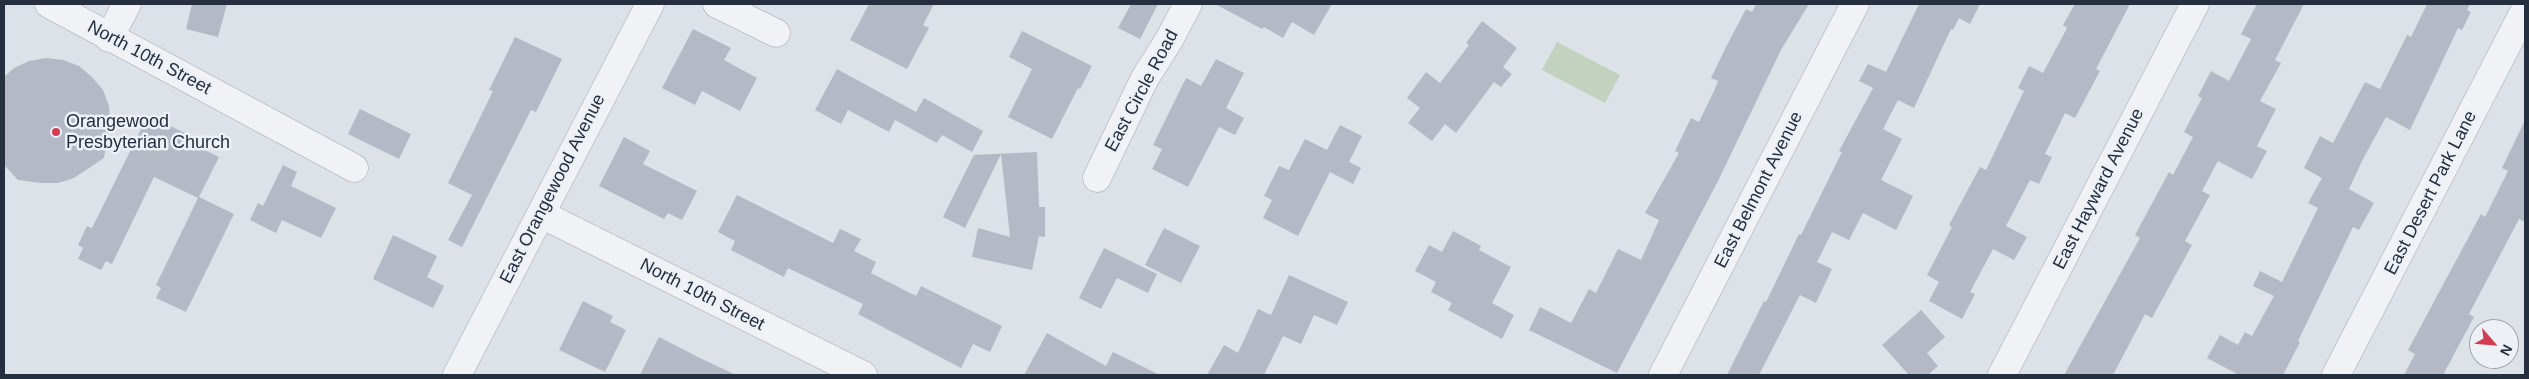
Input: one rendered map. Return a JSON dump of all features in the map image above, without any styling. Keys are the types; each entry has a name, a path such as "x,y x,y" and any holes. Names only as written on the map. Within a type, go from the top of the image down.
{"street":[{"name":"North 10th Street","path":"49,4 109,38 354,168"},
{"path":"109,38 127,4"},
{"name":"East Orangewood Avenue","path":"465,373 541,214 650,4"},
{"path":"716,4 776,33"},
{"name":"East Circle Road","path":"1097,178 1145,78 1169,40 1188,4"},
{"name":"East Belmont Avenue","path":"1663,375 1855,4"},
{"name":"East Hayward Avenue","path":"2002,375 2195,4"},
{"name":"East Desert Park Lane","path":"2336,375 2525,10"},
{"name":"North 10th Street","path":"541,214 863,375"}],"green space":[{"path":"1557,42 1620,75 1605,103 1542,70"}],"building":[{"path":"192,4 227,4 218,37 186,29"},
{"path":"869,4 934,4 923,25 929,28 907,69 850,40"},
{"path":"1131,4 1158,4 1140,39 1118,28"},
{"path":"1215,4 1332,4 1314,35 1292,22 1283,38"},
{"path":"1756,4 1809,4 1781,50 1718,181 1617,373 1529,330 1540,307 1571,323 1589,289 1596,293 1618,249 1641,260 1659,220 1645,213 1679,153 1675,151 1691,118 1699,122 1718,81 1711,78 1746,9 1752,12"},
{"path":"1919,4 1980,4 1970,24 1959,18 1953,30 1951,29 1914,108 1898,100 1883,129 1902,139 1881,180 1913,196 1896,230 1863,213 1849,240 1832,232 1817,262 1832,269 1816,303 1800,295 1759,375 1727,375 1764,301 1766,302 1799,234 1801,235 1842,152 1839,151 1873,88 1859,81 1868,64 1886,72"},
{"path":"2075,4 2130,4 2096,69 2100,71 2075,118 2065,113 2045,154 2052,157 2039,184 2030,180 2006,226 2027,237 2014,260 1993,249 1970,292 1975,294 1962,319 1929,301 1939,282 1927,275 1952,227 1949,225 1980,167 1986,170 2024,91 2018,88 2029,66 2043,73 2067,28 2063,25"},
{"path":"2257,4 2304,4 2275,60 2281,63 2260,101 2276,109 2257,146 2267,151 2252,179 2218,161 2202,191 2210,195 2185,241 2192,245 2152,318 2145,314 2113,375 2064,375 2140,238 2135,235 2169,172 2173,175 2193,137 2184,132 2202,98 2198,96 2211,71 2229,81 2251,39 2241,34"},
{"path":"2427,4 2470,4 2467,10 2471,12 2462,30 2458,28 2410,130 2386,117 2363,159 2349,189 2374,203 2359,230 2353,227 2283,375 2239,375 2207,358 2220,335 2238,345 2245,332 2252,336 2274,296 2253,286 2260,271 2282,282 2318,208 2308,203 2322,178 2304,168 2320,136 2333,143 2365,82 2380,89 2407,35 2411,37"},
{"path":"1482,21 1517,48 1503,67 1512,74 1501,87 1494,82 1456,133 1445,124 1432,141 1408,123 1420,108 1407,98 1426,72 1440,83 1469,45 1466,43"},
{"path":"693,29 731,48 724,60 757,78 740,111 702,91 695,105 662,88"},
{"path":"1022,31 1092,66 1080,89 1078,88 1052,139 1008,117 1032,69 1009,57"},
{"path":"515,37 562,59 536,112 531,110 462,247 448,240 472,195 448,183 493,91 489,90"},
{"name":"Orangewood Presbyterian Church","path":"46,58 63,60 79,66 103,90 109,106 110,123 104,158 74,178 58,183 18,180 4,165 4,77 14,68 29,61"},
{"path":"1216,59 1244,73 1226,108 1244,118 1235,135 1219,127 1188,187 1152,169 1162,149 1153,145 1186,78 1201,86"},
{"path":"837,69 916,112 924,98 983,131 972,152 942,135 937,143 895,120 889,132 848,110 841,124 815,110"},
{"path":"360,109 411,134 399,159 348,134"},
{"path":"155,119 185,133 182,139 219,157 199,197 234,214 186,312 156,298 161,288 156,285 198,198 154,177 112,264 106,261 101,270 78,259 83,248 78,245 87,226 92,228 145,121 153,125"},
{"path":"2525,120 2525,222 2519,219 2469,314 2474,317 2469,319 2469,326 2443,375 2404,375 2415,354 2408,350 2481,214 2485,217 2508,171 2502,168"},
{"path":"1340,125 1362,136 1349,162 1361,168 1353,184 1330,172 1298,236 1263,218 1272,200 1264,196 1279,166 1289,170 1305,139 1327,150"},
{"path":"624,137 650,151 643,164 697,191 682,220 668,213 664,219 599,186"},
{"path":"1037,152 1039,207 1045,207 1045,237 1039,236 1032,270 972,257 978,228 1010,237 1001,154 965,228 943,217 974,155"},
{"path":"283,165 297,172 291,186 336,208 321,238 282,220 276,233 250,220 258,203 263,206"},
{"path":"737,195 833,243 840,229 861,239 854,251 876,262 871,273 916,296 921,286 1002,326 990,352 973,344 961,368 858,314 863,304 788,268 784,277 731,250 735,241 718,232"},
{"path":"1164,228 1200,246 1181,283 1145,265"},
{"path":"1453,231 1481,246 1479,250 1511,267 1492,303 1514,315 1502,339 1448,310 1452,303 1431,292 1436,282 1415,271 1429,245 1442,252"},
{"path":"393,235 437,256 427,277 444,286 433,308 373,279"},
{"path":"1104,248 1157,274 1148,293 1117,278 1101,309 1079,298"},
{"path":"1289,275 1348,302 1337,325 1314,315 1301,344 1283,336 1264,375 1207,375 1224,345 1238,353 1258,309 1271,315"},
{"path":"583,301 613,316 610,322 626,330 605,372 559,350"},
{"path":"1921,310 1945,337 1927,353 1938,366 1928,375 1909,375 1882,345"},
{"path":"1047,333 1106,366 1113,352 1160,375 1024,375"},
{"path":"659,337 702,359 736,375 640,375"}],"place":[{"name":"Orangewood Presbyterian Church","path":"56,132"}]}
